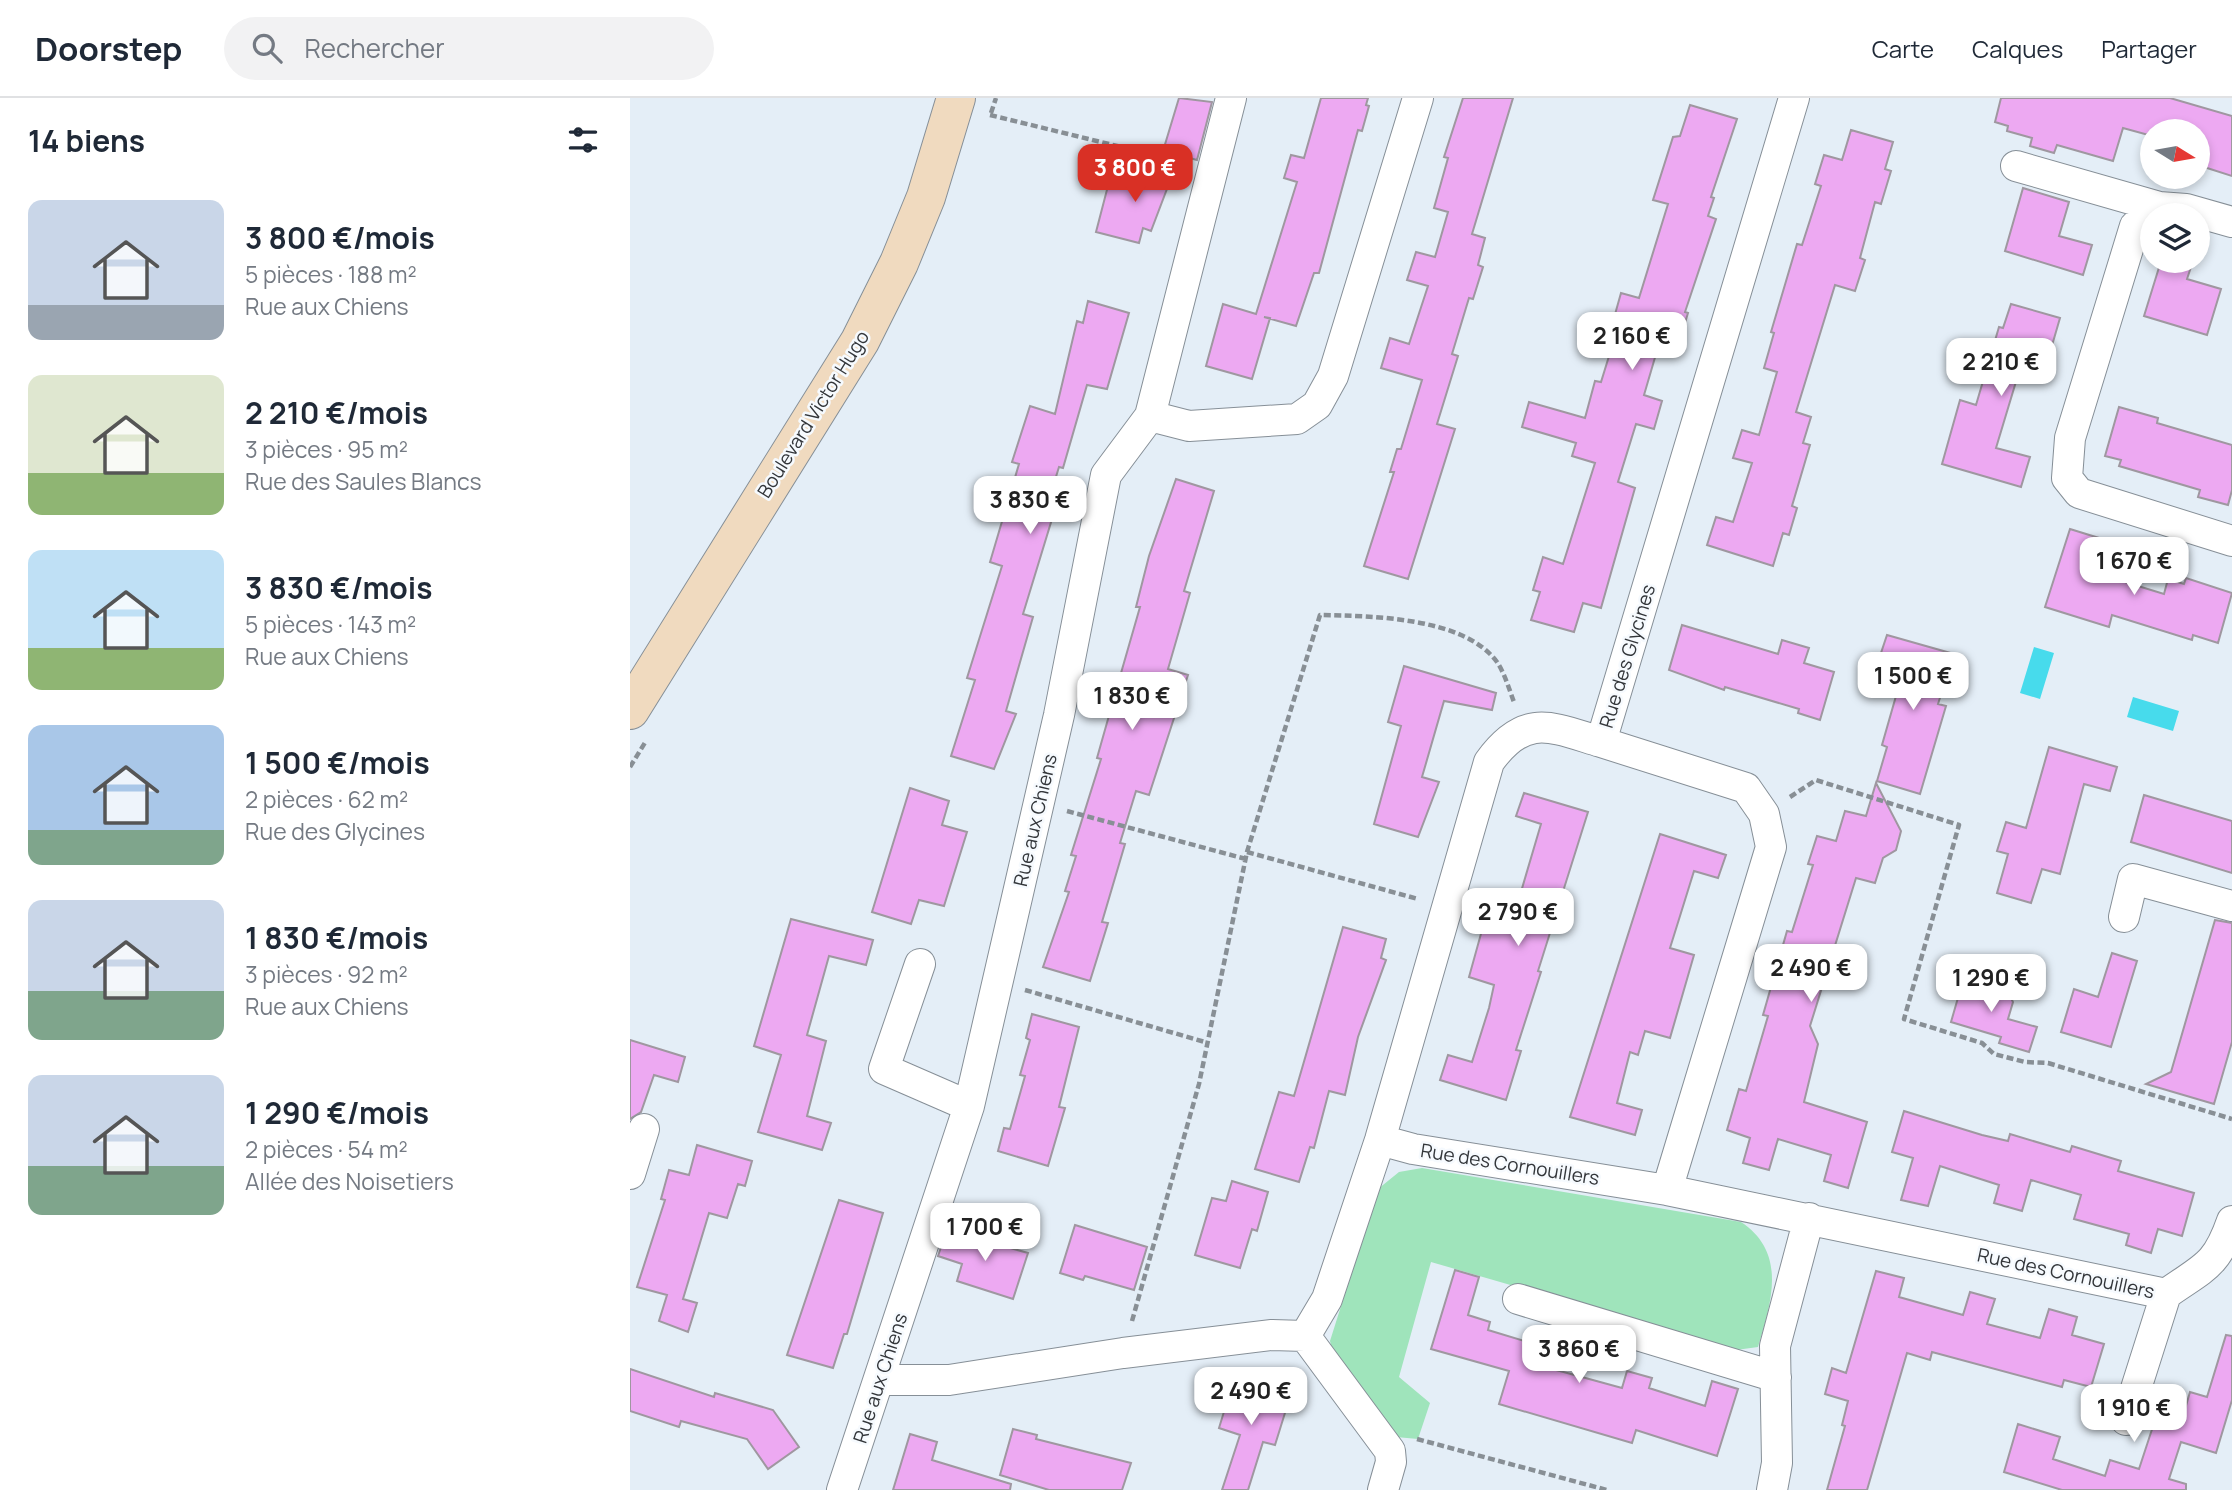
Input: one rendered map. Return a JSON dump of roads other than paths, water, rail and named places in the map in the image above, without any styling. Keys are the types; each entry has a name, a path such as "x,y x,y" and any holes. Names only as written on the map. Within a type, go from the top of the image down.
{"main road":[{"name":"Boulevard Victor Hugo","path":"630,710 860,341 899,263 926,197 956,98"}],"street":[{"name":"Rue aux Chiens","path":"842,1490 969,1106 1039,804 1106,475 1150,416 1231,98"},
{"path":"1150,416 1189,426 1230,424 1297,419 1317,405 1333,376 1418,98"},
{"name":"Rue des Glycines","path":"1667,1190 1771,847 1764,814 1746,788 1601,742 1794,98"},
{"path":"2016,166 2145,203"},
{"path":"2210,216 2232,222"},
{"path":"2140,222 2135,226 2070,438 2067,478 2079,493 2232,541"},
{"path":"1305,1336 1328,1299 1380,1140 1489,762 1504,740 1524,729 1551,727 1601,742"},
{"path":"2124,918 2133,879 2232,906"},
{"path":"920,964 884,1069 969,1106"},
{"path":"630,1174 644,1129"},
{"name":"Rue des Cornouillers","path":"1380,1140 1413,1149 1667,1190 2166,1294 2205,1270 2222,1250 2232,1221"},
{"path":"1772,1490 1777,1463 1775,1346 1809,1218"},
{"path":"2126,1420 2166,1294"},
{"path":"1518,1299 1776,1377"},
{"path":"879,1380 949,1380 1123,1353 1272,1335 1305,1336"},
{"path":"1305,1336 1384,1441 1391,1462 1383,1490"}],"water":[{"path":"2034,647 2054,653 2040,699 2020,693"},
{"path":"2133,697 2179,711 2173,731 2127,717"}]}
